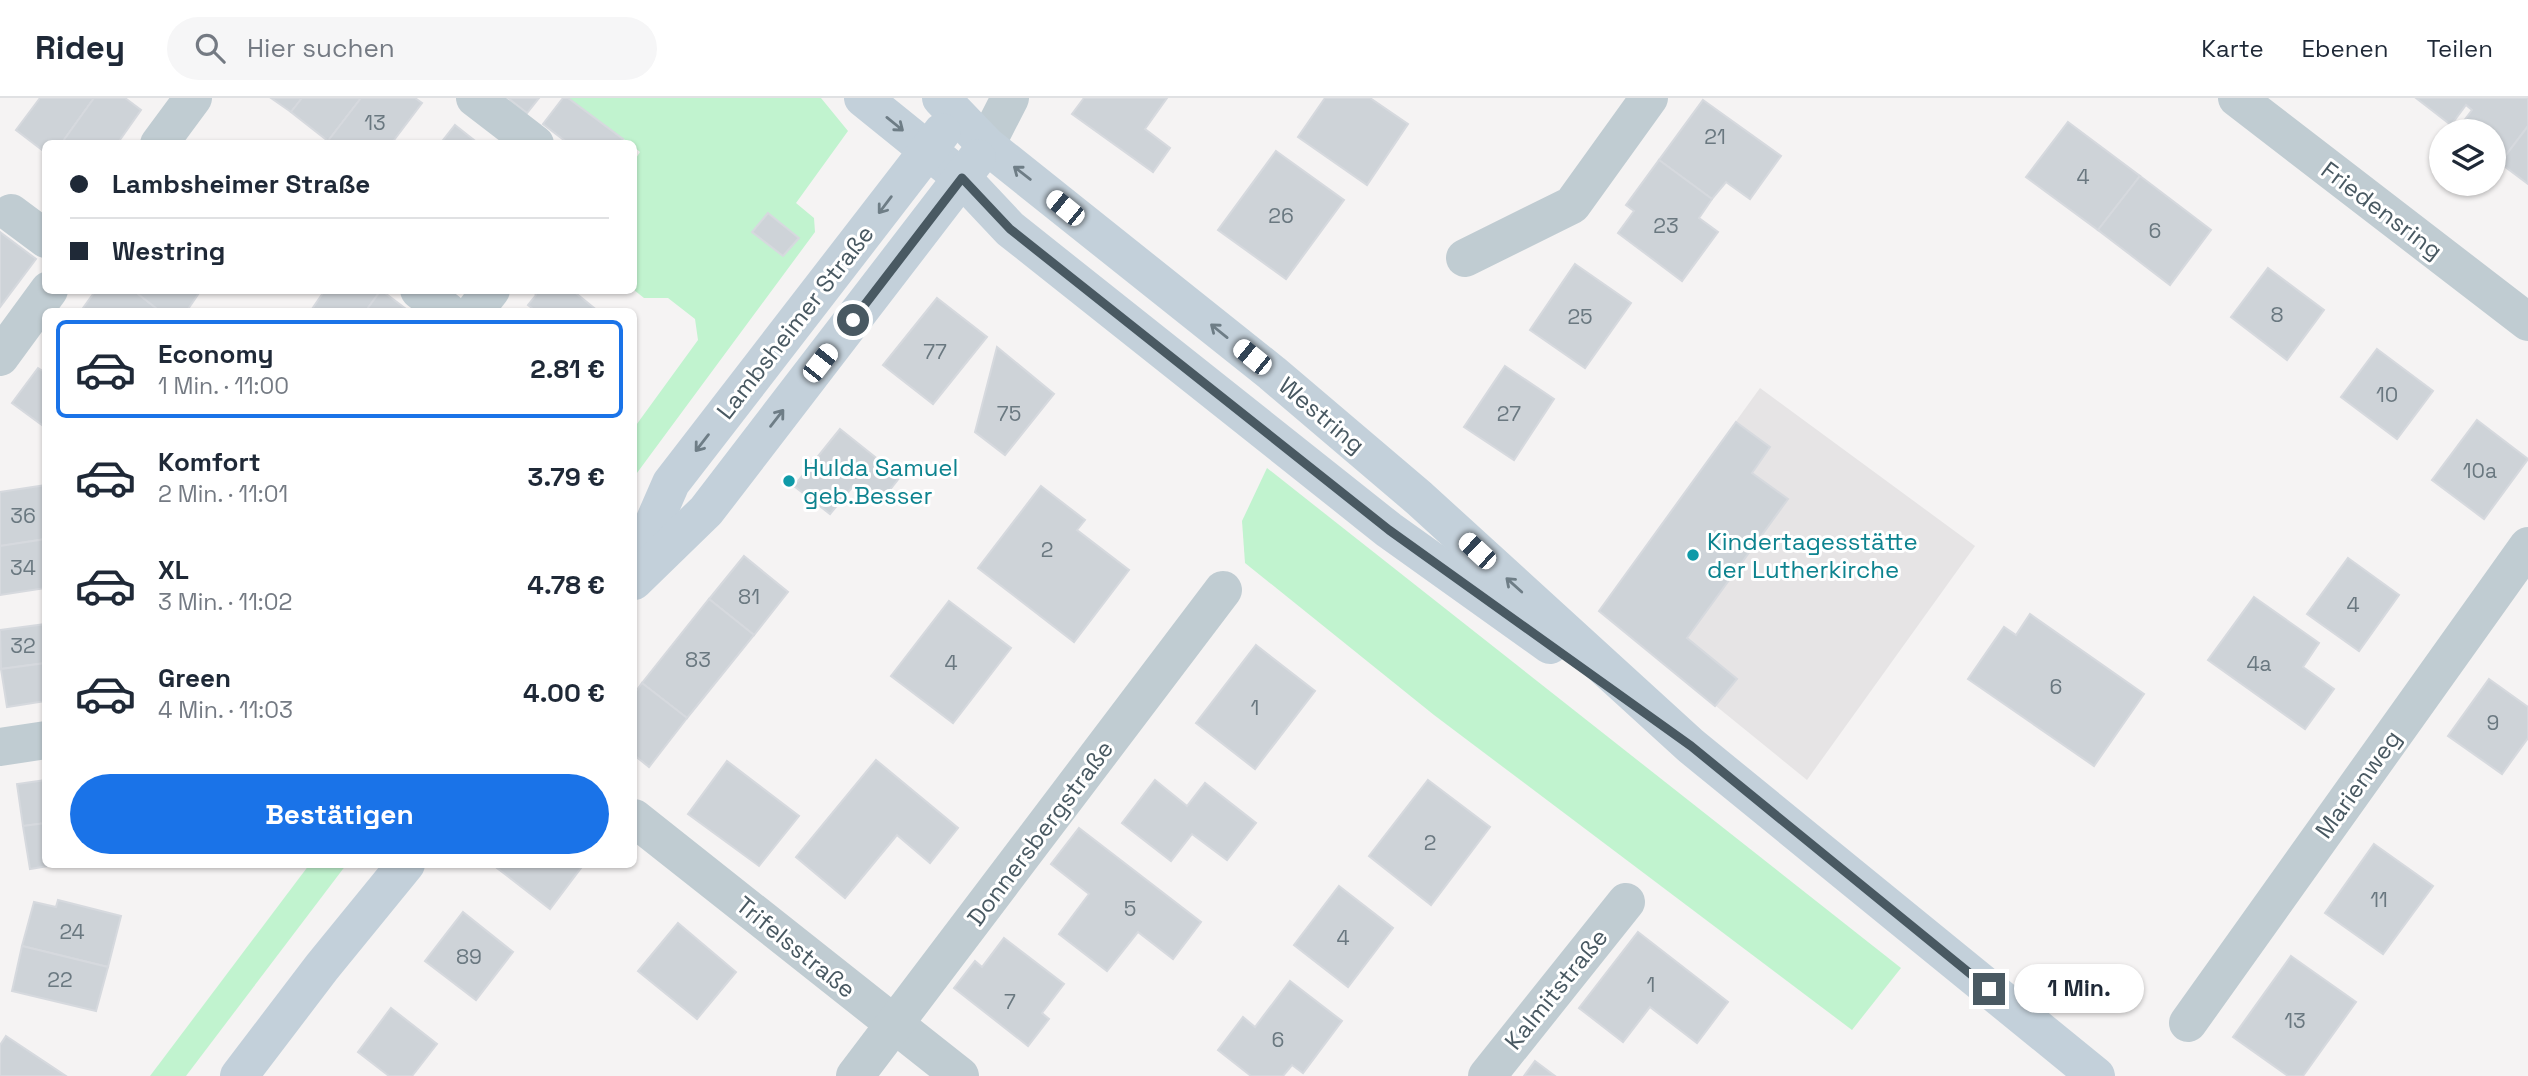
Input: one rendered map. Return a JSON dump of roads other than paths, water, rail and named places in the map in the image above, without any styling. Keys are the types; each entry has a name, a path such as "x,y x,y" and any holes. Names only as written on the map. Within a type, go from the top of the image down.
{"main road":[{"name":"Westring","path":"863,98 962,178 1010,229 1389,530 1691,746"},
{"name":"Westring","path":"962,104 986,145 1272,373 1419,498 1691,746 2096,1076"},
{"name":"Lambsheimer Straße","path":"637,561 671,483 962,104"},
{"name":"Lambsheimer Straße","path":"637,578 706,511 986,145"},
{"path":"239,1076 322,967 403,868"}],"street":[{"path":"475,98 531,140"},
{"name":"Lambsheimer Straße","path":"986,145 1010,98"},
{"path":"1465,258 1572,205 1649,98"},
{"name":"Friedensring","path":"2236,98 2528,321"},
{"path":"161,140 179,103"},
{"path":"11,213 42,236"},
{"path":"0,357 45,294"},
{"path":"424,294 443,308"},
{"path":"477,308 488,294"},
{"name":"Marienweg","path":"2188,1023 2528,546"},
{"name":"Donnersbergstraße","path":"855,1076 1223,590"},
{"path":"0,747 42,741"},
{"name":"Trifelsstraße","path":"637,820 960,1076"},
{"name":"Kalmitstraße","path":"1487,1076 1626,902"}],"place":[{"name":"Hulda Samuel geb.Besser","path":"789,481"},
{"name":"Kindertagesstätte der Lutherkirche","path":"1693,555"}]}
